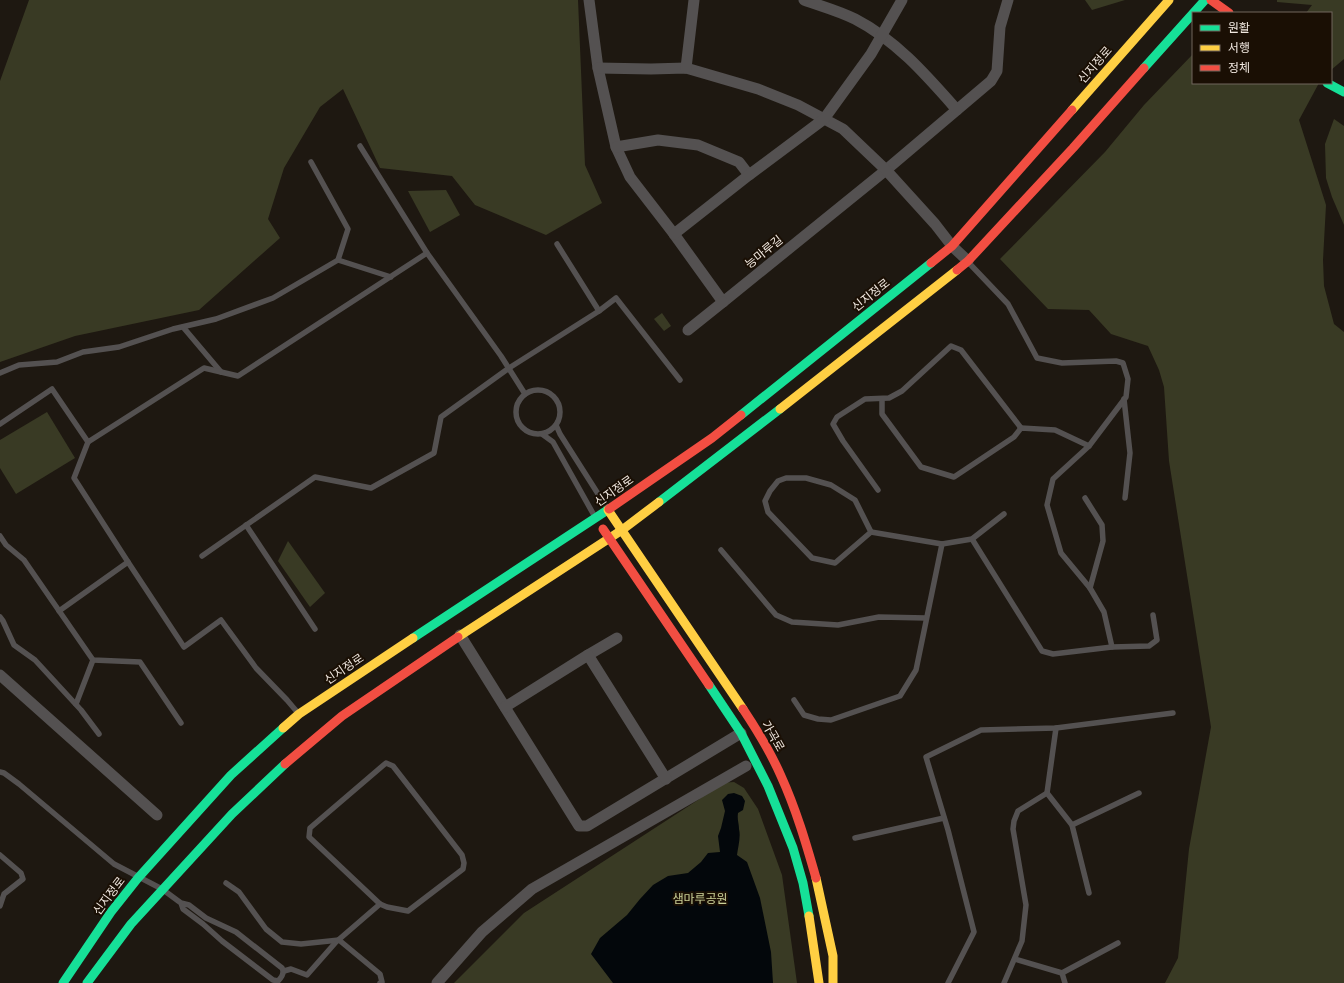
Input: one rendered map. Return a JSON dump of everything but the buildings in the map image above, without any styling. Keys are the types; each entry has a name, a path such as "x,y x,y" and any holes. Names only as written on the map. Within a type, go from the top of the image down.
{"street":[{"path":"590,0 598,68 616,147 630,177 674,234 723,302"},
{"path":"686,68 694,0"},
{"path":"804,0 855,18 883,35 922,70 957,110"},
{"path":"674,234 824,119 883,35 902,0"},
{"name":"능마루길","path":"688,330 886,170 991,81 997,70 1000,27 1008,0"},
{"name":"신지정로","path":"63,983 111,912 138,878 231,775 299,714 608,510 712,438 952,246 1169,0"},
{"path":"1193,12 1204,0"},
{"path":"1211,0 1228,12"},
{"path":"87,983 131,924 232,814 281,767 342,716 460,635 622,530 802,392 968,261 1073,148 1192,14"},
{"path":"598,68 686,68 758,89 798,105 843,129 886,170 935,224 952,246 968,261"},
{"path":"1329,84 1344,92"},
{"path":"616,147 658,140 698,145 740,162 749,175"},
{"name":"가곡로","path":"608,510 754,726 781,775 801,827 818,886 833,956 833,983"},
{"path":"596,518 741,733 768,786 793,848 804,883 819,983"},
{"path":"460,635 579,826 587,826 754,726"},
{"path":"505,707 617,638"},
{"path":"588,655 666,779"},
{"path":"0,675 157,815"},
{"path":"437,983 482,932 532,889 746,766"}],"lane":[{"path":"360,146 428,253 509,368 525,394"},
{"path":"0,373 19,365 57,362 82,352 119,347 216,319 273,298 338,260 348,229 311,162"},
{"path":"557,244 599,311"},
{"path":"299,714 256,668 221,620 184,647 74,478 88,442 204,368 238,376 428,253"},
{"path":"338,260 391,277"},
{"path":"968,261 1008,304 1037,358 1062,363 1116,361 1123,363 1128,379 1126,397 1089,446 1053,479 1047,505 1061,553 1090,588 1104,612 1112,647"},
{"path":"202,556 315,477 371,488 434,453 441,417 509,368 599,311 616,298 680,380"},
{"path":"184,327 221,372"},
{"path":"878,490 843,441 833,424 837,416 865,400 889,398 902,391 951,346 961,350 1021,428 1055,430 1089,446"},
{"path":"0,424 52,389 88,442"},
{"path":"539,390 552,395 557,400 560,413 556,425 542,434 534,434 527,431 521,426 516,413 520,399 525,394 539,390"},
{"path":"882,399 882,414 921,467 954,477 1014,437 1021,428"},
{"path":"1124,399 1130,453 1125,498"},
{"path":"556,425 560,434 608,510"},
{"path":"542,434 553,442 596,518"},
{"path":"871,532 855,500 831,485 806,478 786,478 778,481 770,491 765,501 768,512 812,558 835,562 871,532 942,544 972,539 1004,514"},
{"path":"1085,498 1102,525 1103,541 1090,588"},
{"path":"246,525 315,629"},
{"path":"0,536 6,545 24,560 94,660"},
{"path":"972,539 1042,651 1053,654 1112,647 1149,646 1157,640 1153,616"},
{"path":"794,700 804,715 818,720 831,720 900,696 916,670 942,544"},
{"path":"721,550 776,615 792,622 838,625 879,617 926,618"},
{"path":"59,611 128,562"},
{"path":"0,618 3,621 14,645 36,660 76,704 98,734"},
{"path":"76,704 94,660"},
{"path":"94,660 140,662 181,723"},
{"path":"948,983 974,932 944,818 926,757 981,730 1056,728 1173,713"},
{"path":"1004,983 1022,940 1026,905 1013,830 1014,821 1018,812 1046,793 1056,728"},
{"path":"386,762 393,766 462,855 464,863 463,869 408,911 387,907 380,904 309,837 309,832 310,828 386,762"},
{"path":"0,772 4,773 19,784 114,864 138,878 162,889 181,903 189,905 206,918 236,932 284,970 291,969 307,975 339,940 380,904"},
{"path":"1046,793 1072,825 1089,893"},
{"path":"1072,825 1139,793"},
{"path":"855,838 944,818"},
{"path":"0,855 21,873 24,879 2,894 0,906"},
{"path":"226,883 239,892 266,930 282,942 301,944 339,940 380,974 382,982 380,983"},
{"path":"181,903 183,909 276,982 283,975 284,970"},
{"path":"1015,959 1062,973 1118,942"},
{"path":"1062,973 1065,983"}],"green space":[{"path":"29,0 578,0 585,165 602,203 546,235 475,205 452,176 380,168 343,89 320,107 284,168 268,219 280,238 199,310 75,336 0,362 0,81"},
{"path":"1085,0 1125,0 1092,10"},
{"path":"1277,0 1344,0 1344,59 1332,69 1332,12 1307,12 1312,5 1277,2"},
{"path":"1192,55 1192,84 1318,84 1299,120 1326,205 1323,260 1324,286 1334,324 1344,332 1344,983 1165,983 1178,958 1189,849 1211,727 1169,461 1164,387 1159,370 1148,346 1111,334 1089,310 1048,309 1000,259 1105,152 1144,105"},
{"path":"1334,119 1344,126 1344,225 1326,178 1325,144"},
{"path":"446,190 460,215 430,232 408,191"},
{"path":"662,313 671,326 664,331 654,319"},
{"path":"47,412 75,458 16,494 0,468 0,440"},
{"path":"288,541 325,593 310,607 278,561"},
{"name":"샘마루공원","path":"734,782 744,788 758,809 782,875 797,983 454,983 524,913 698,800 720,783"}],"shaded area":[{"path":"734,793 742,796 745,801 743,810 738,813 740,835 737,855 747,862 760,898 771,952 773,983 613,983 591,954 600,938 627,915 653,885 668,876 688,873 701,862 708,853 720,852 718,836 725,811 722,800 728,794"}],"traffic: fast":[{"path":"1194,12 1205,0"},
{"path":"1144,68 1192,14"},
{"path":"1329,84 1344,92"},
{"path":"741,415 931,263"},
{"path":"659,502 780,409"},
{"path":"413,638 609,509"},
{"path":"709,685 741,733 768,786 793,848 803,883 809,916"},
{"path":"63,983 111,912 138,878 231,775 283,728"},
{"path":"87,983 131,924 232,814 285,764"}],"traffic: slow":[{"path":"1072,110 1169,0"},
{"path":"780,409 957,270"},
{"path":"458,637 622,530 659,502"},
{"path":"608,510 743,709"},
{"path":"283,728 299,714 413,638"},
{"path":"816,878 833,956 833,983"},
{"path":"809,916 819,983"}],"traffic: jam":[{"path":"1211,0 1228,12"},
{"path":"957,270 968,261 1073,148 1144,68"},
{"path":"931,263 952,246 1072,110"},
{"path":"609,509 712,438 741,415"},
{"path":"603,529 709,685"},
{"path":"285,764 342,716 458,637"},
{"path":"743,709 759,733 777,767 800,826 816,878"}]}
